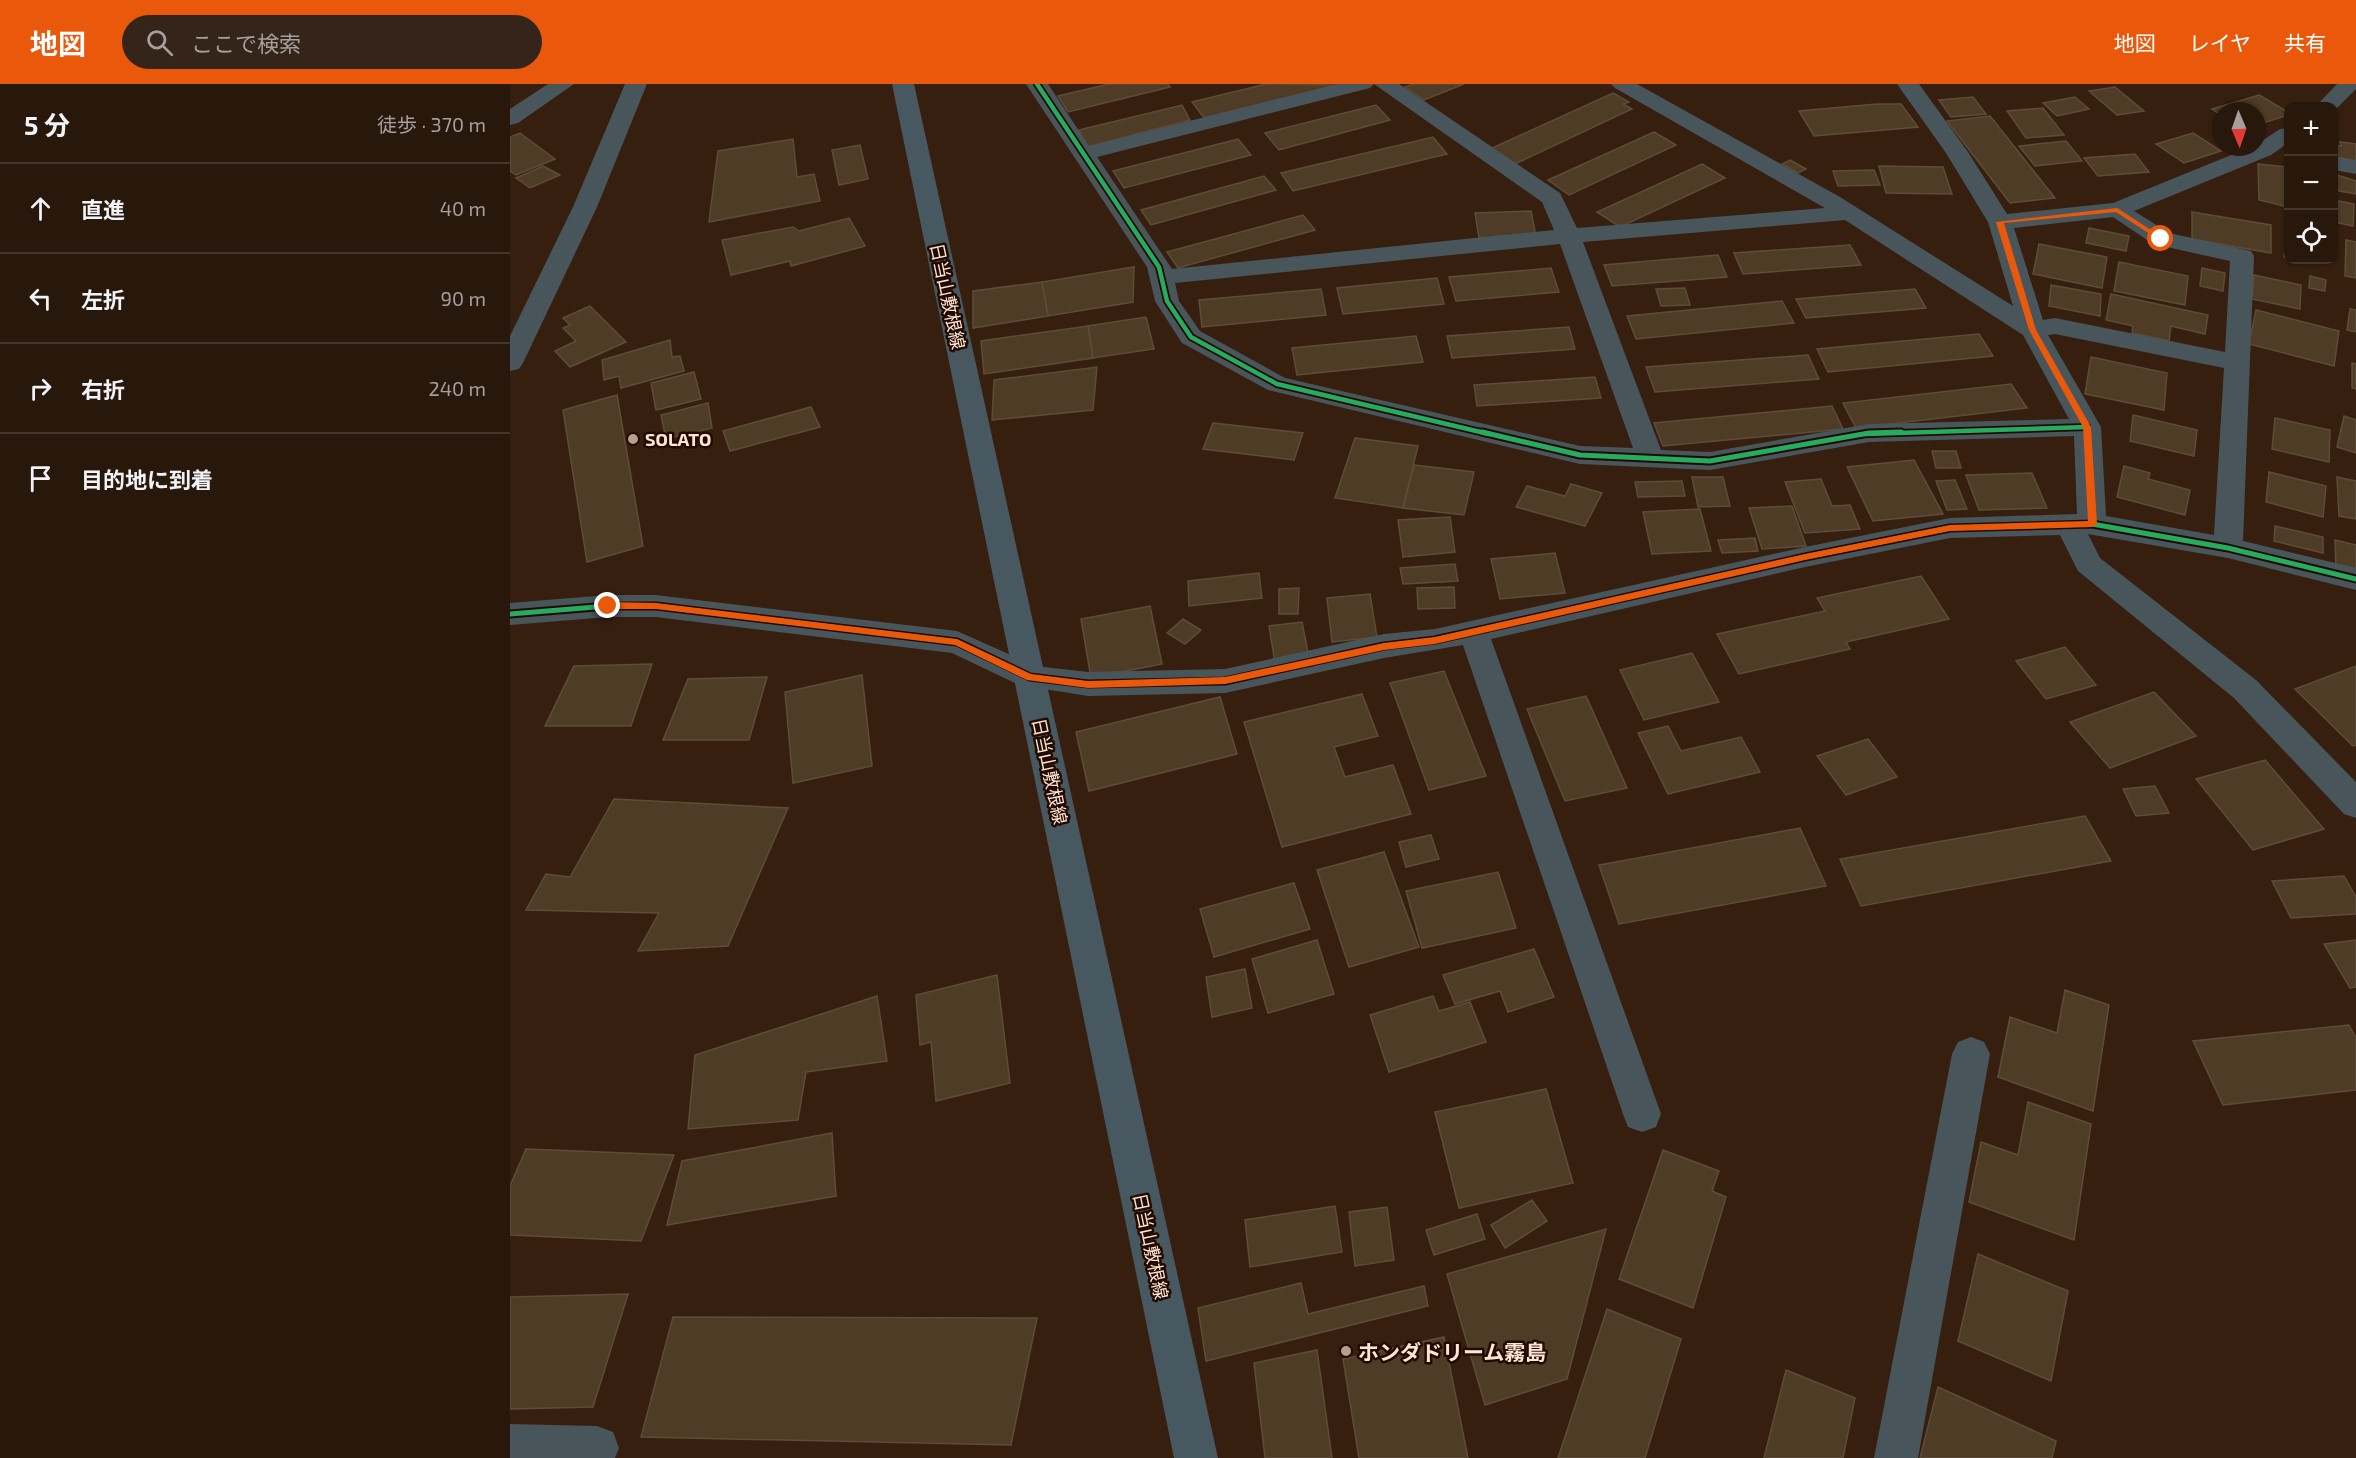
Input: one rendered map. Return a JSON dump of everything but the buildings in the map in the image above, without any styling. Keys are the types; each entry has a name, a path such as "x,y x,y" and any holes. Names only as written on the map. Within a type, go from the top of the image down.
{"main road":[{"name":"日当山敷根線","path":"903,84 1196,1458"}],"street":[{"path":"510,118 563,84"},
{"path":"510,363 585,207 636,84"},
{"path":"1037,84 1159,267 1167,301 1191,337 1277,384 1580,454 1650,458 1710,461 1869,432 2087,427"},
{"path":"1083,154 1363,84"},
{"path":"1385,84 1552,198 1650,458"},
{"path":"1622,84 1849,213 2033,330 2055,326 2236,363"},
{"path":"1908,84 1957,152 2000,222 2033,330 2087,427 2081,524 2088,564 2245,689 2356,804"},
{"path":"2330,102 2349,84"},
{"path":"2266,148 2284,137"},
{"path":"2266,150 2284,153"},
{"path":"2000,222 2117,210 2248,156"},
{"path":"2338,164 2356,167"},
{"path":"2117,210 2161,239 2242,256 2228,548"},
{"path":"1161,277 1568,236 1849,213"},
{"path":"510,614 596,606 656,606 957,642 1030,677 1088,684 1225,681 1384,646 1435,640 1473,632 1805,557 1950,528 2081,524 2228,548 2356,579"},
{"path":"1473,632 1642,1114"},
{"path":"1896,1458 1971,1054"},
{"path":"510,1446 597,1448"}],"cycle path":[{"path":"1037,84 1159,267 1167,301 1191,337 1277,384 1580,455 1710,461 1869,433 2087,427"},
{"path":"510,614 608,606 656,606 957,642 1030,677 1088,684 1225,681 1384,646 1435,640 1805,557 1950,528 2092,524 2228,548 2356,579"}],"place":[{"name":"SOLATO","path":"633,439"},
{"name":"ホンダドリーム霧島","path":"1346,1351"}],"route":[{"path":"608,606 656,606 957,642 1030,677 1088,684 1225,681 1384,646 1435,640 1805,557 1950,528 2092,524 2087,427 2033,330 2000,222 2117,210 2161,239"}]}
